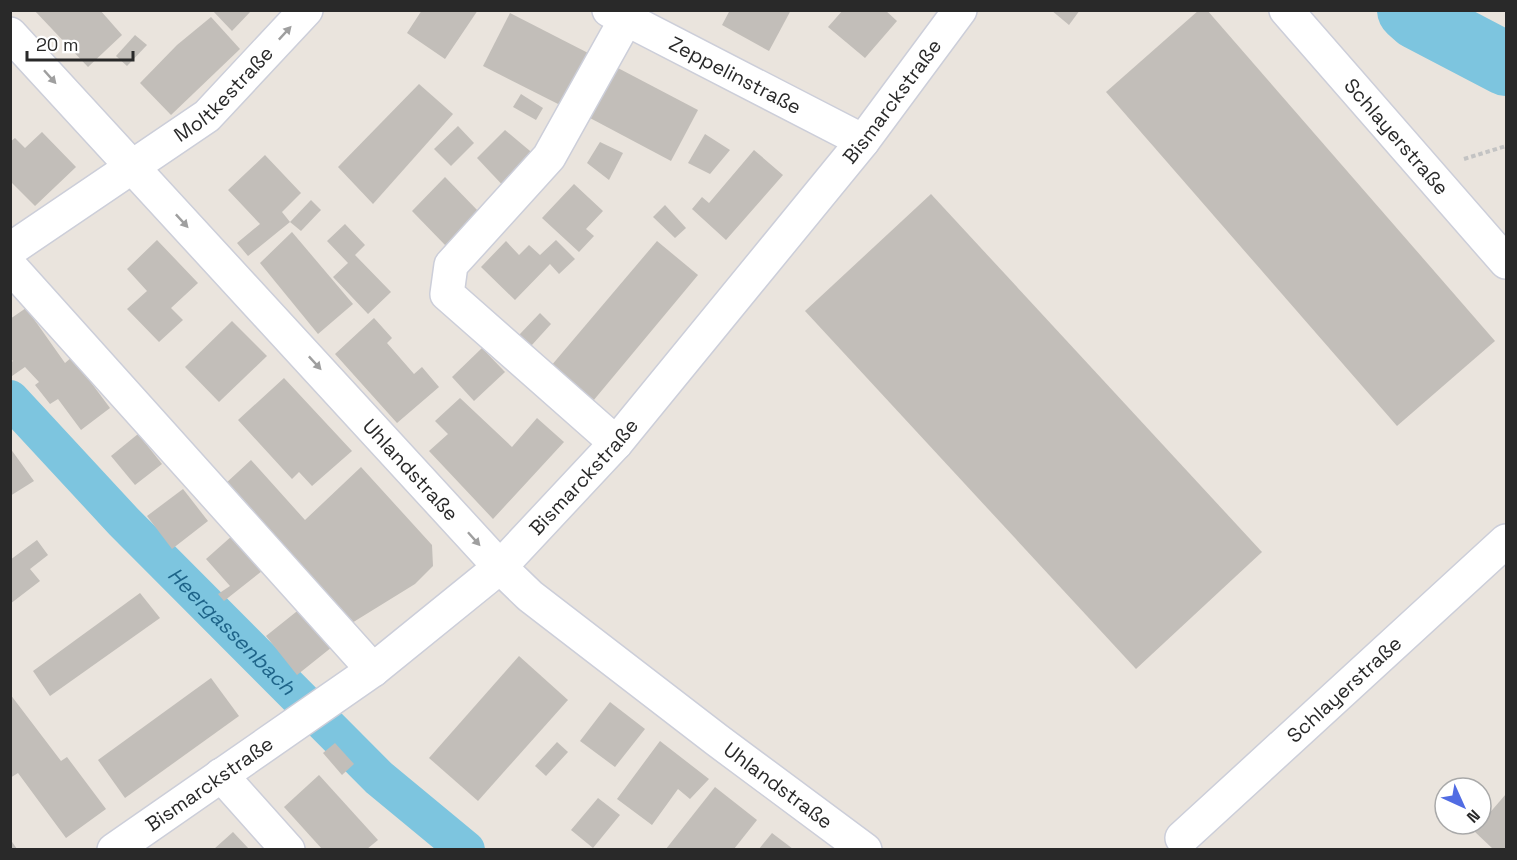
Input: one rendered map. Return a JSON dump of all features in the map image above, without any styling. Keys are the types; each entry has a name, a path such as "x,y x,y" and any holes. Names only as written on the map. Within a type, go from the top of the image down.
{"street":[{"name":"Moltkestraße","path":"10,254 11,249 207,116 306,10"},
{"name":"Bismarckstraße","path":"114,849 373,670 500,567 616,443 863,141 960,10"},
{"name":"Schlayerstraße","path":"1286,10 1429,171 1506,262"},
{"name":"Zeppelinstraße","path":"617,15 863,141"},
{"path":"616,443 447,294 451,265 549,157 617,15"},
{"name":"Uhlandstraße","path":"10,34 500,567 530,596 865,849"},
{"path":"10,266 373,670"},
{"name":"Schlayerstraße","path":"1182,838 1506,541"},
{"path":"221,776 288,849"}],"path":[{"path":"1429,171 1506,146"}],"building":[{"path":"34,10 100,10 122,35 88,67"},
{"path":"212,10 252,10 232,31"},
{"path":"422,10 478,10 445,59 407,33"},
{"path":"730,10 791,10 769,51 722,25"},
{"path":"843,10 885,10 897,21 865,58 828,27"},
{"path":"1051,10 1080,10 1069,25"},
{"path":"1199,10 1207,10 1495,341 1397,426 1106,92"},
{"path":"510,13 592,55 566,108 483,66"},
{"path":"211,17 240,49 171,115 140,83 177,45"},
{"path":"135,35 147,45 127,66 116,56"},
{"path":"616,67 698,110 671,161 590,118"},
{"path":"419,84 453,114 373,204 338,167"},
{"path":"521,94 543,108 536,120 513,107"},
{"path":"458,126 474,143 451,166 434,149"},
{"path":"505,130 536,156 508,191 477,158"},
{"path":"42,132 76,167 35,206 10,181 10,142 15,138 25,148"},
{"path":"705,134 730,150 710,174 688,163"},
{"path":"600,142 623,153 609,180 587,163"},
{"path":"754,150 783,175 726,240 692,209 702,197 709,203"},
{"path":"265,155 301,193 282,212 290,222 248,256 237,243 260,224 228,190"},
{"path":"445,177 480,213 446,246 412,211"},
{"path":"574,184 603,211 586,229 594,236 579,252 542,218"},
{"path":"931,194 1262,552 1136,669 805,311"},
{"path":"311,200 321,210 301,231 290,222"},
{"path":"665,205 686,228 675,238 653,217"},
{"path":"345,224 365,245 355,255 391,292 368,314 333,277 348,263 327,241"},
{"path":"292,232 353,304 318,334 260,263"},
{"path":"157,240 198,283 171,308 183,320 159,342 127,309 147,291 127,269"},
{"path":"556,240 575,259 559,274 550,264 515,300 481,267 506,241 519,255 529,245 540,255"},
{"path":"657,241 698,275 593,401 551,366"},
{"path":"26,308 65,363 72,357 110,408 81,430 58,399 50,404 35,385 39,382 25,367 12,376 10,374 10,363 13,361 10,358 10,319"},
{"path":"540,313 551,324 531,346 519,335"},
{"path":"374,318 392,338 387,343 414,374 422,367 439,387 397,423 335,354"},
{"path":"232,321 267,356 219,402 185,367"},
{"path":"482,348 505,372 474,401 452,377"},
{"path":"284,378 352,451 312,486 299,472 292,479 238,420"},
{"path":"460,398 512,447 537,418 564,442 493,519 429,451 448,434 435,421"},
{"path":"138,434 162,464 135,485 111,456"},
{"path":"10,448 34,481 10,496"},
{"path":"251,460 305,520 361,467 432,545 433,566 415,584 347,626 225,484"},
{"path":"183,489 208,521 172,549 147,516"},
{"path":"233,535 262,571 224,601 218,594 230,586 206,559"},
{"path":"37,540 48,555 30,569 40,581 10,604 10,560"},
{"path":"140,593 160,618 50,696 33,671"},
{"path":"301,608 332,647 297,675 266,636"},
{"path":"519,656 568,700 478,801 429,758"},
{"path":"211,678 239,716 125,798 98,760"},
{"path":"10,694 61,761 67,757 106,809 66,838 18,773 10,778"},
{"path":"610,702 645,729 615,767 580,741"},
{"path":"660,741 709,779 690,799 678,789 652,825 617,799"},
{"path":"557,742 568,752 546,776 535,766"},
{"path":"335,743 354,764 342,775 323,753"},
{"path":"319,775 378,840 367,849 322,849 284,807"},
{"path":"715,787 757,820 734,849 666,849"},
{"path":"1506,794 1506,849 1493,849 1479,836 1493,836 1493,809"},
{"path":"598,798 620,815 593,848 571,830"},
{"path":"233,832 249,849 214,849"},
{"path":"772,833 793,849 759,849"},
{"path":"10,839 17,849 10,849"}],"waterway":[{"path":"1409,10 1418,18 1506,64"},
{"name":"Heergassenbach","path":"10,399 123,521 379,778 466,850"}]}
